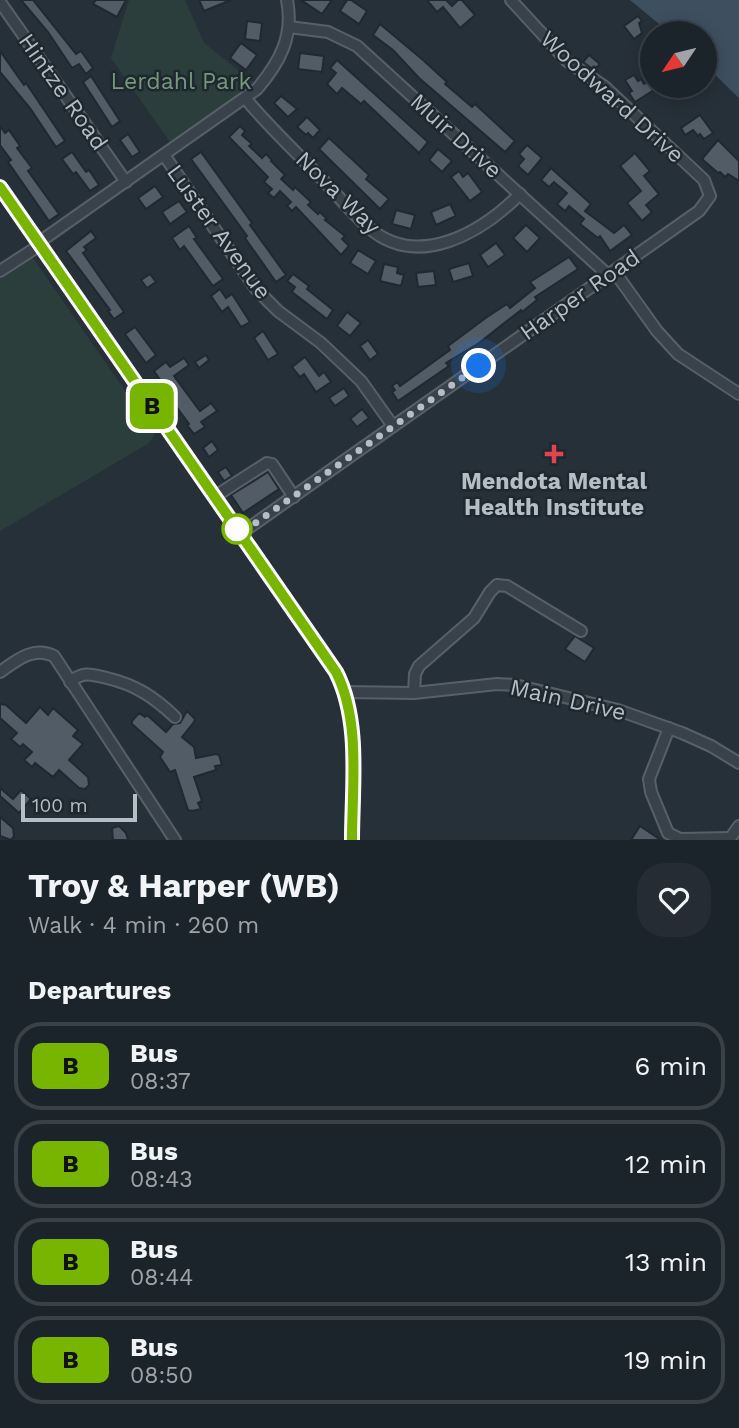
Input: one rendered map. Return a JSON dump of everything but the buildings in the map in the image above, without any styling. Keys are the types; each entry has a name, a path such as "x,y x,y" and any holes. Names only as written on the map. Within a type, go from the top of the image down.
{"street":[{"path":"0,271 257,89 273,70 285,49 289,27 287,0"},
{"name":"Woodward Drive","path":"511,0 567,61 605,87 704,180 710,196"},
{"name":"Hintze Road","path":"0,2 126,182"},
{"name":"Muir Drive","path":"289,27 328,32 357,46 608,275 619,278 657,331 678,354 739,397"},
{"name":"Nova Way","path":"245,98 369,228 398,243 429,247 465,236 520,194"},
{"name":"Luster Avenue","path":"164,155 256,289 278,311 321,343 361,381 393,426"},
{"path":"0,187 336,672 351,723 352,840"},
{"name":"Harper Road","path":"240,534 699,211 710,196"},
{"path":"739,397 739,405"},
{"path":"215,498 267,463 272,464 294,497"},
{"path":"414,694 415,674 419,666 474,618 489,592 498,585 507,586 581,631"},
{"path":"0,672 32,652 45,652 54,656 175,840"},
{"path":"70,681 78,675 88,673 124,682 151,695 175,717"},
{"name":"Main Drive","path":"344,692 414,694 497,684 515,685 618,710 711,746 739,763"},
{"path":"669,728 649,779 650,792 668,833 680,839 729,839 739,825"}],"green space":[{"name":"Lerdahl Park","path":"129,0 185,0 204,43 253,82 170,142 111,58"},
{"path":"31,255 155,434 149,443 0,531 0,276"}],"water":[{"path":"630,0 739,0 739,98 718,78 718,21 655,21"}],"bus line":[{"name":"B","path":"0,187 341,681 351,723 352,840"}],"place":[{"name":"Mendota Mental Health Institute","path":"554,454"}],"route":[{"path":"237,529 240,534 479,366"}]}
